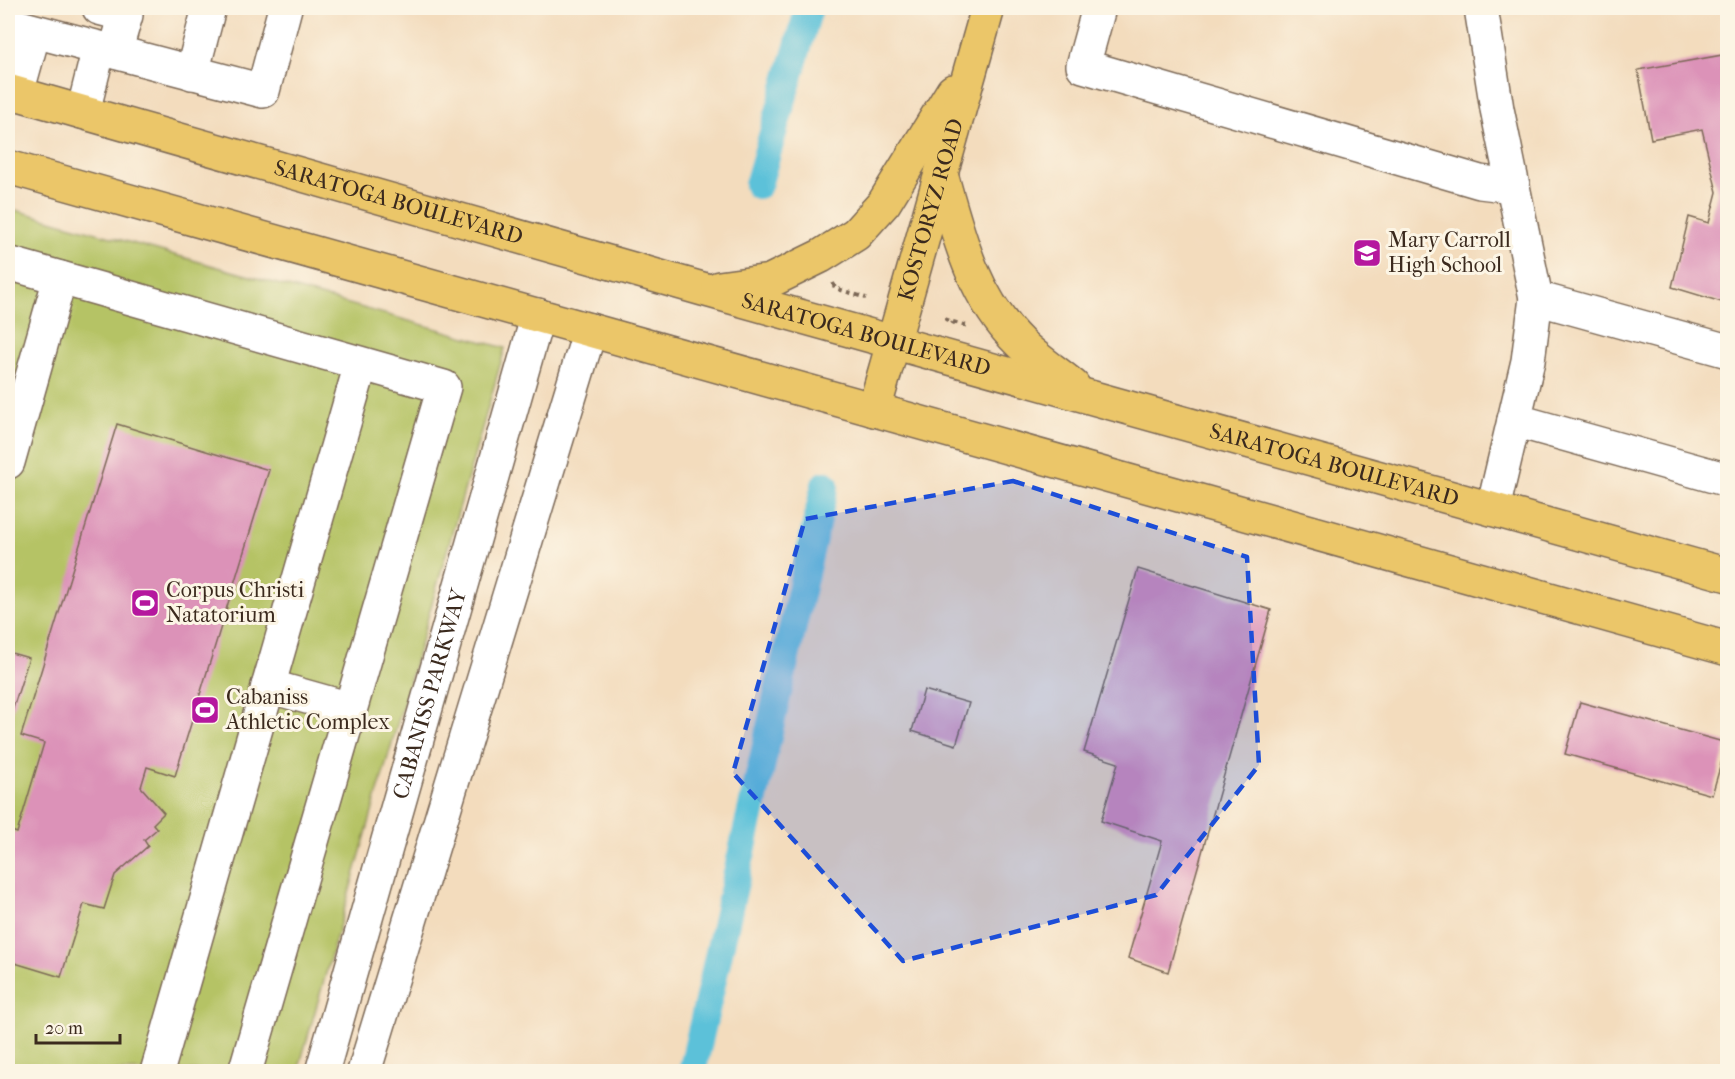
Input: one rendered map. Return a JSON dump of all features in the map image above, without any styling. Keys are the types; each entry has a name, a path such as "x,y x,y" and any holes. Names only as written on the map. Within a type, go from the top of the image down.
{"main road":[{"name":"KOSTORYZ ROAD","path":"874,410 988,8"},
{"path":"706,290 770,281 821,256 856,234 884,203 973,59"},
{"name":"SARATOGA BOULEVARD","path":"12,92 706,290 1728,575"},
{"path":"8,167 1728,649"},
{"path":"941,174 961,243 975,281 990,307 1020,343 1084,395"}],"street":[{"path":"83,112 107,50 126,15 99,8"},
{"path":"192,73 209,8"},
{"path":"12,92 24,23 107,50 262,91 285,8"},
{"path":"1099,8 1083,66 1480,182 1513,186"},
{"path":"1481,8 1497,109 1536,298 1528,361 1493,509"},
{"path":"8,263 444,387 246,1071"},
{"path":"8,462 60,278"},
{"path":"1536,298 1728,351"},
{"name":"CABANISS PARKWAY","path":"322,1071 538,315"},
{"name":"CABANISS PARKWAY","path":"364,1071 590,330"},
{"path":"157,1071 361,364"},
{"path":"1514,420 1728,480"},
{"path":"268,686 350,709"}],"path":[{"path":"831,280 835,288 866,298"},
{"path":"945,319 953,322 950,330"}],"highlighted area":[{"path":"1013,481 1247,557 1259,765 1156,895 903,961 733,773 805,519"}],"green space":[{"name":"Cabaniss Athletic Complex","path":"8,208 505,348 298,1071 8,1071"}],"building":[{"path":"1728,54 1728,304 1672,287 1689,217 1709,223 1717,192 1702,129 1651,139 1638,70"},
{"name":"Corpus Christi Natatorium","path":"117,424 269,470 175,776 147,767 141,787 164,813 153,824 157,829 144,840 148,846 115,875 104,909 84,904 61,977 8,961 8,836 9,830 17,833 44,743 21,736"},
{"path":"1138,569 1271,610 1168,972 1128,958 1162,841 1101,821 1118,763 1084,752"},
{"path":"8,652 29,658 8,724"},
{"path":"924,690 969,703 956,745 912,731"},
{"path":"1580,702 1727,743 1712,795 1565,754"}],"waterway":[{"path":"758,185 809,8"},
{"path":"692,1072 825,485"}],"place":[{"name":"Mary Carroll High School","path":"1367,253"},
{"name":"Corpus Christi Natatorium","path":"145,603"},
{"name":"Cabaniss Athletic Complex","path":"205,710"}]}
